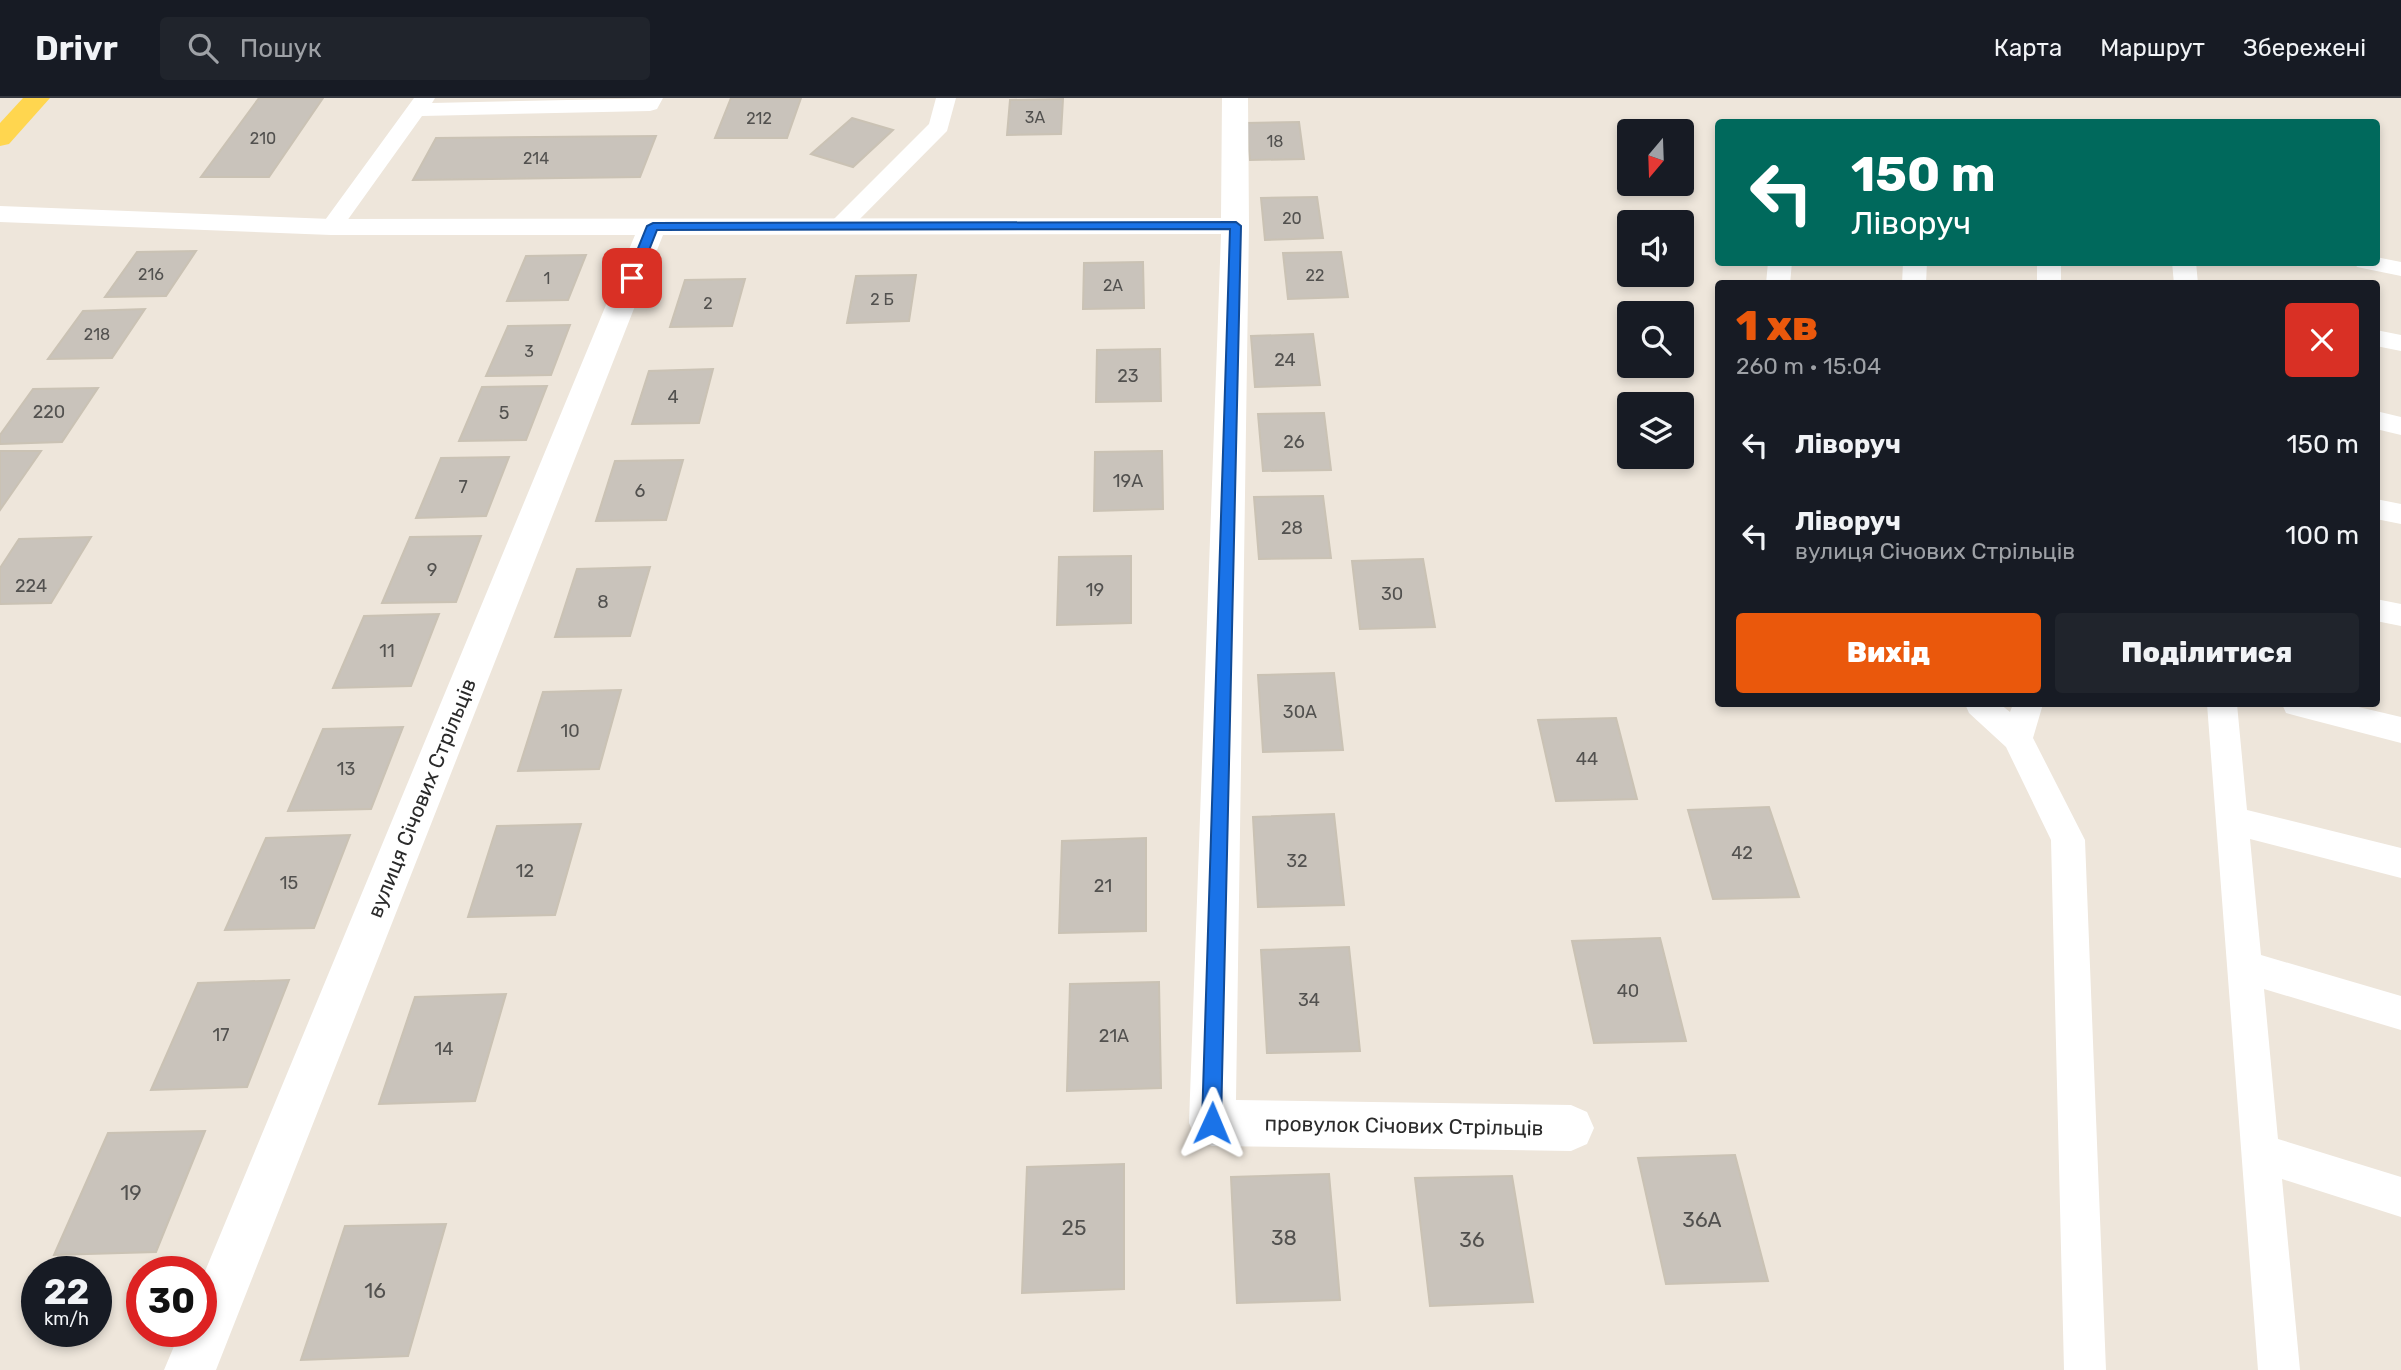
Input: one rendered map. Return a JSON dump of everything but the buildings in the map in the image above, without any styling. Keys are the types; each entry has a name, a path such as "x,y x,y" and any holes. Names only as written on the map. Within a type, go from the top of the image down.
{"main road":[{"path":"0,138 37,98"}],"street":[{"name":"провулок Січових Стрільців","path":"1235,98 1236,226 1212,1123 1572,1128"},
{"path":"0,214 331,227 1236,226"},
{"name":"вулиця Січових Стрільців","path":"190,1370 653,226"}],"lane":[{"path":"331,227 421,104 650,105 653,98"},
{"path":"841,225 939,127 946,98"},
{"path":"2380,265 2401,269"},
{"path":"2380,339 2401,343"},
{"path":"2380,422 2401,426"},
{"path":"2380,510 2401,514"},
{"path":"2380,611 2401,615"},
{"path":"1983,707 2017,738 2067,840 2085,1370"},
{"path":"2017,738 2027,707"},
{"path":"2218,707 2232,820 2261,1153 2287,1368"},
{"path":"2309,707 2401,730"},
{"path":"2232,820 2401,863"},
{"path":"2245,967 2401,1013"},
{"path":"2261,1153 2401,1197"}],"route":[{"path":"632,278 653,226 1236,226 1212,1123"}]}
